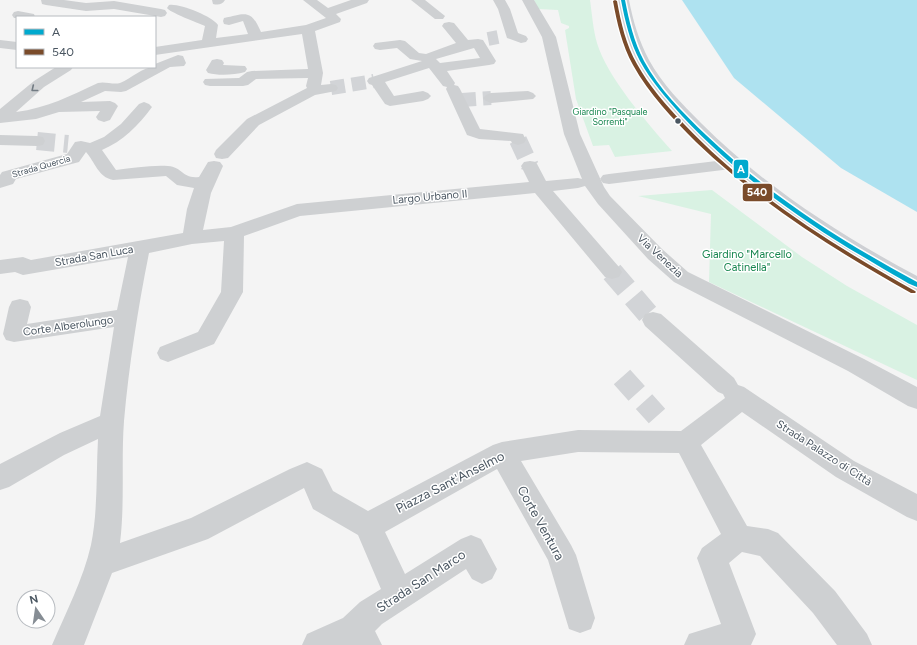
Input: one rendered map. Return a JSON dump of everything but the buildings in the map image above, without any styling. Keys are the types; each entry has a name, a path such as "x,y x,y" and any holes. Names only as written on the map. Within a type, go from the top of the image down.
{"main road":[{"path":"623,0 628,25 637,50 652,77 701,133 733,164 817,227 917,285"}],"street":[{"path":"163,13 188,0"},
{"path":"309,0 330,16"},
{"path":"156,51 182,46 242,40 256,36 308,29 362,0"},
{"path":"417,0 439,16"},
{"path":"46,1 80,6 112,4 163,13 191,14 211,24 208,43"},
{"path":"423,96 390,101 376,81 432,63 482,41 529,37 517,5"},
{"name":"Via Venezia","path":"517,5 529,37 592,182 604,200 656,254 681,277 856,365 917,399"},
{"path":"229,21 245,17 249,20 256,36"},
{"path":"380,46 400,44 414,56 432,63 489,61 482,41 449,26"},
{"path":"308,29 316,73 311,91"},
{"path":"168,35 181,42 182,46"},
{"path":"0,44 16,46"},
{"path":"0,118 36,114 58,107 103,86 121,88 138,78 178,59 179,63"},
{"path":"218,63 213,70 247,69 252,75"},
{"path":"432,63 455,93 473,132 479,134 517,137 518,140"},
{"path":"0,118 40,84 64,68"},
{"path":"210,82 243,82 252,75 316,73"},
{"path":"192,238 197,205 214,167 253,122 311,91 331,88"},
{"path":"491,98 528,96"},
{"path":"58,107 110,106 104,117"},
{"path":"81,146 109,141 124,132 144,107"},
{"path":"0,140 37,140"},
{"path":"81,146 113,175 168,171 176,173 181,180 187,183 214,167"},
{"name":"Strada Quercia","path":"0,183 7,180 8,176 73,158 81,146"},
{"path":"609,179 733,164"},
{"path":"530,166 540,187 612,272"},
{"name":"Largo Urbano II","path":"234,233 298,201 320,208 578,183"},
{"path":"168,353 206,338 232,292 234,233"},
{"name":"Strada San Luca","path":"0,267 23,264 22,268 192,238 234,233"},
{"path":"68,645 105,546 110,509 112,422 125,360 126,317 140,247"},
{"name":"Corte Alberolungo","path":"20,307 14,334 126,317"},
{"name":"Strada Palazzo di Città","path":"653,320 734,392 845,469 917,508"},
{"path":"734,392 686,442 738,538"},
{"path":"0,478 61,443 112,422"},
{"name":"Piazza Sant'Anselmo","path":"368,526 502,453 578,441 686,442"},
{"name":"Corte Ventura","path":"502,453 561,555 580,618"},
{"path":"100,562 120,558 198,529 299,476 307,474 313,478 323,500 368,526 399,596"},
{"path":"700,645 740,634 712,558 738,538 768,542 824,602 856,645"},
{"name":"Strada San Marco","path":"318,645 360,637 371,613 471,549 482,569"}],"green space":[{"name":"Giardino \"Pasquale Sorrenti\"","path":"534,0 590,0 597,43 602,56 629,100 672,151 615,157 609,145 593,146 576,99 565,30 569,28 569,26 561,23 558,10 538,9"},
{"name":"Giardino \"Marcello Catinella\"","path":"712,190 802,257 847,286 917,325 917,380 709,282 711,214 638,196"}],"water":[{"path":"682,0 917,0 917,212 841,168 734,78"}],"tunnel":[{"path":"488,39 498,37"},
{"path":"331,88 374,81"},
{"path":"462,100 491,98"},
{"path":"518,140 530,166"},
{"path":"37,141 68,144"},
{"path":"612,272 653,320"},
{"path":"622,377 657,416"}],"transit line":[{"name":"A","path":"623,0 630,31 642,61 660,87 695,127 746,173 800,214 857,251 917,285"},
{"name":"540","path":"615,1 622,34 635,65 653,92 690,133 741,180 796,221 853,258 913,292"}]}
